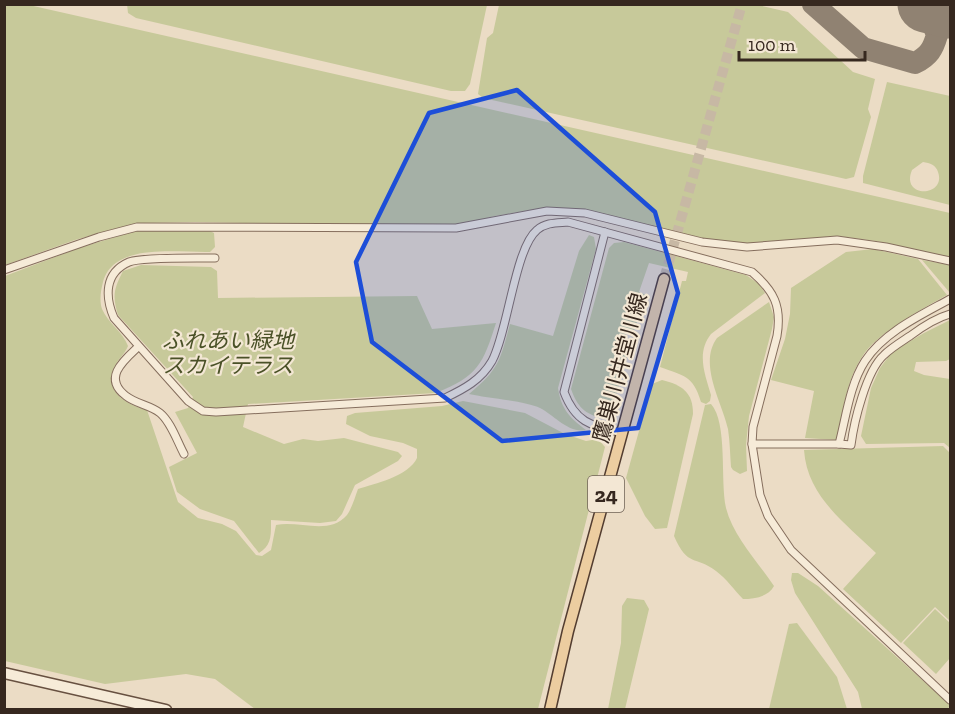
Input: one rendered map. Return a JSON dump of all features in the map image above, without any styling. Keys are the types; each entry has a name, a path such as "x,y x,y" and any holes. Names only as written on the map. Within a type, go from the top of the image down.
{"main road":[{"name":"鷹巣川井堂川線","path":"550,710 568,631 664,279"},
{"path":"4,673 166,710"}],"street":[{"path":"4,270 99,237 137,227 456,228 547,211 585,213 702,242 747,248 837,240 886,247 951,261"},
{"path":"215,258 135,260 128,262 115,274 108,286 108,303 114,318 188,401 203,411 350,405 445,398 469,386 482,375 500,340 523,253 530,238 538,229 550,223 568,222 752,272 768,286 778,309 779,324 753,426 752,444 760,495 768,516 791,550 951,700"},
{"path":"605,232 564,392 577,416 603,428 623,433"},
{"path":"839,444 856,378 865,361 880,343 920,315 951,299"},
{"path":"752,444 851,446 863,397 872,371 882,356 918,330 942,316 951,314"},
{"path":"138,347 119,364 116,375 118,386 125,396 161,413 184,453"}],"highlighted area":[{"path":"517,90 655,212 678,293 638,428 502,441 372,342 356,262 429,113"}],"green space":[{"path":"127,4 487,5 470,84 465,91 451,91 136,18 128,13"},
{"path":"754,4 788,12 853,72 875,79 868,109 871,117 854,177 846,179 483,98 478,94 487,38 493,33 499,5"},
{"path":"4,5 29,5 950,213 950,257 876,241 837,236 746,244 702,238 587,210 543,208 459,225 143,223 75,240 5,265"},
{"path":"887,82 950,96 950,205 863,183","holes":["923,162 932,165 938,172 939,180 931,190 917,190 912,186 910,179 912,170"]},
{"path":"138,230 208,230 214,233 215,247 210,252 165,251 133,255 109,269 102,285 101,306 128,346 116,363 112,375 114,390 124,400 147,410 178,502 198,518 222,524 236,531 256,555 262,556 271,550 276,525 332,525 347,515 358,489 399,474 413,464 417,458 417,449 403,443 370,436 346,424 347,416 355,413 442,406 463,401 525,413 565,434 586,441 598,439 605,447 538,709 255,709 215,679 186,674 105,684 5,661 5,276 76,249"},
{"path":"589,235 594,237 596,249 558,388 561,402 567,412 586,430 568,427 534,406 469,394 493,371 504,347 510,324 553,336 579,251"},
{"path":"624,242 746,275 759,284 765,293 711,334 706,341 703,364 711,395 710,401 706,404 701,402 691,381 660,367 682,281 686,281 688,272 649,263 639,292 646,295 633,334 627,332 623,343 630,347 614,403 618,405 617,409 603,418 597,417 582,409 576,400 571,389 609,248 614,243"},
{"path":"873,249 918,259 947,295 901,322 868,348 852,376 837,440 805,438 814,391 771,380 785,339 790,314 791,288 846,252"},
{"path":"922,260 950,265 950,293"},
{"name":"ふれあい緑地 スカイテラス","path":"141,265 211,267 217,271 218,298 417,296 432,329 496,323 487,349 477,367 461,381 436,393 248,404 243,427 284,444 303,439 318,441 344,438 398,452 402,456 398,461 355,485 342,514 336,521 320,523 271,520 269,543 259,553 234,521 200,509 177,492 169,467 197,453 175,412 188,408 193,397 118,315 115,302 116,288 123,271"},
{"path":"769,302 774,317 772,329 749,416 746,445 747,471 740,474 731,467 728,429 713,383 710,359 717,338"},
{"path":"950,320 950,359 916,362 914,371 950,379 950,448 944,443 866,444 861,436 871,388 880,368 892,352"},
{"path":"662,380 675,384 685,391 691,400 693,414 667,528 655,529 645,516 626,478 652,384"},
{"path":"711,404 720,424 724,497 729,518 740,539 774,586 768,593 756,598 743,599 716,571 688,557 674,536 705,405"},
{"path":"943,446 950,453 950,621 935,607 901,643 843,589 876,553 840,519 820,495 812,481 804,450"},
{"path":"792,573 798,573 818,586 950,705 948,709 862,709 858,692 795,593 791,580"},
{"path":"627,598 644,600 649,609 625,709 608,709 621,643 622,606"},
{"path":"935,609 950,623 950,658 936,674 903,643"},
{"path":"797,623 837,677 847,709 769,709 789,624"}],"taxiway":[{"path":"813,4 863,48 915,63 930,52 937,35 930,16 919,4"}],"runway":[{"path":"926,4 950,10"}],"tunnel":[{"path":"664,279 742,4"}]}
